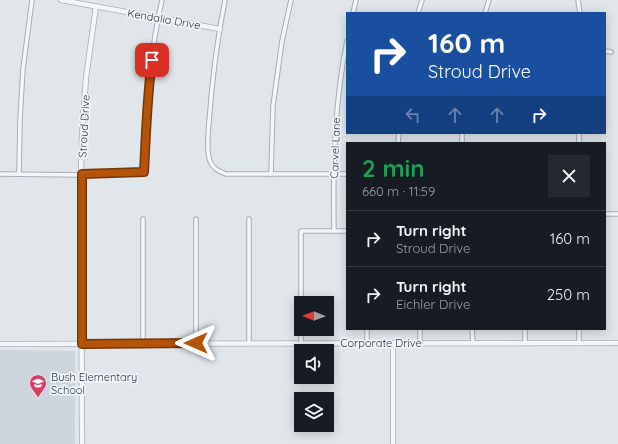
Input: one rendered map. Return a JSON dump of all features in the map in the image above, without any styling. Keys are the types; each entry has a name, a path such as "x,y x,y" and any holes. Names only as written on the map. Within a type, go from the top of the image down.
{"street":[{"path":"19,174 23,68 32,0"},
{"name":"Kendalia Drive","path":"61,0 220,29"},
{"name":"Stroud Drive","path":"82,444 82,134 86,78 97,0"},
{"path":"0,174 144,172 150,74 162,0"},
{"path":"226,0 220,29 211,94 208,127 208,152 210,163 220,172 226,174 346,174"},
{"path":"271,174 273,106 282,41 291,0"},
{"path":"353,12 356,0"},
{"path":"418,12 422,0"},
{"path":"485,12 489,0"},
{"path":"578,0 580,12"},
{"name":"Carvel Lane","path":"334,231 333,174 336,113 346,46"},
{"path":"606,52 611,52"},
{"path":"606,214 618,214"},
{"path":"143,219 143,343"},
{"path":"196,219 196,343"},
{"path":"249,219 249,343"},
{"path":"301,296 301,231 346,231"},
{"path":"367,330 367,343"},
{"path":"420,330 420,343"},
{"path":"472,330 472,343"},
{"path":"525,330 525,343"},
{"path":"579,330 579,343"},
{"path":"301,336 301,343"},
{"name":"Corporate Drive","path":"0,344 618,342"},
{"path":"393,343 393,444"}],"shaded area":[{"name":"Bush Elementary School","path":"0,350 75,351 75,444 0,444"}],"place":[{"name":"Bush Elementary School","path":"38,398"}],"route":[{"path":"152,60 144,172 82,174 82,344 196,343"}]}
